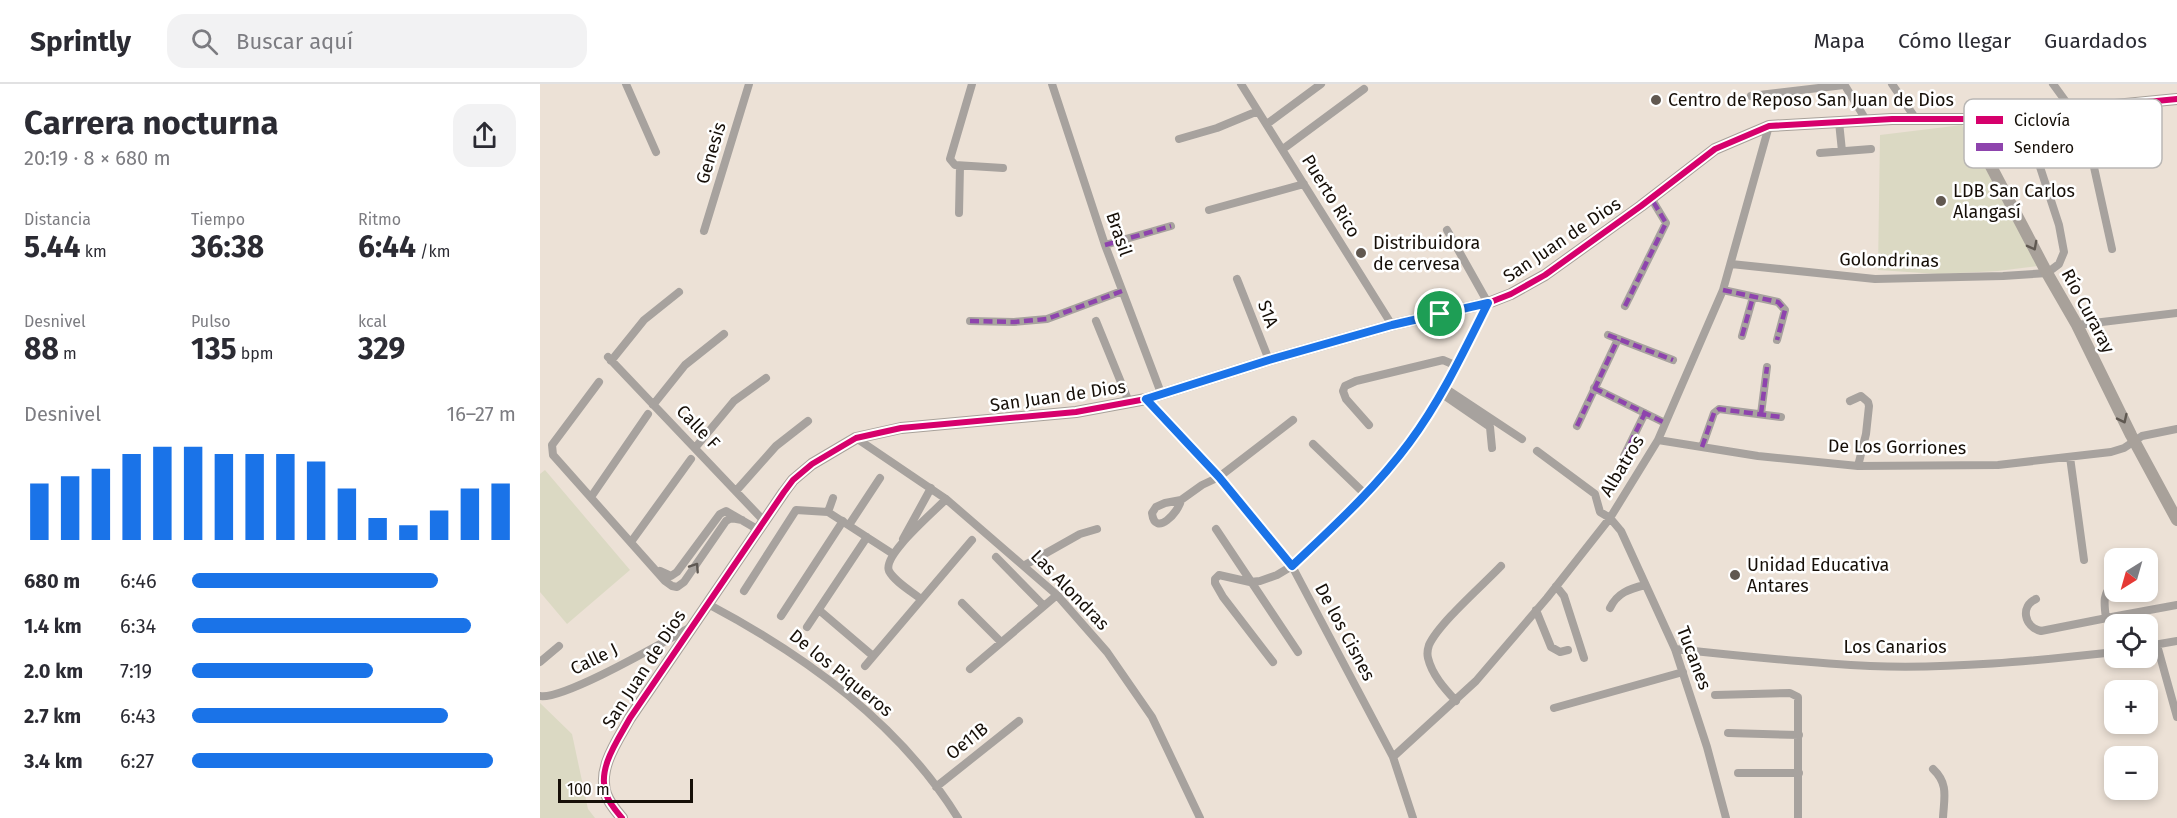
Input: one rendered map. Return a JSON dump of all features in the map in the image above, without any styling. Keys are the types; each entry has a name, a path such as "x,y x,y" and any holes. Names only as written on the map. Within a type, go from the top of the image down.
{"street":[{"path":"626,84 656,152"},
{"name":"Genesis","path":"704,231 749,84"},
{"path":"972,84 950,159 952,163 960,166 1003,168"},
{"name":"Brasil","path":"1052,84 1105,245 1161,393"},
{"name":"Puerto Rico","path":"1241,84 1392,325"},
{"path":"1267,124 1321,84"},
{"path":"1892,84 1916,119"},
{"path":"2053,84 2064,99"},
{"path":"1751,96 1795,87 1844,85 1866,120"},
{"path":"1283,149 1364,89"},
{"name":"San Juan de Dios","path":"2162,101 2177,99"},
{"path":"1179,140 1217,128 1258,111"},
{"name":"San Juan de Dios","path":"622,818 606,797 603,785 608,762 630,718 760,524 784,492 801,472 856,438 901,428 1076,412 1146,399 1269,360 1392,325 1488,303 1511,294 1545,275 1715,149 1768,126 1866,120 1964,119"},
{"path":"1839,122 1842,151"},
{"name":"Albatros","path":"1393,757 1476,681 1536,610 1610,518 1658,440 1723,290 1768,126"},
{"path":"1820,153 1871,149"},
{"path":"958,213 960,166"},
{"name":"Río Curaray","path":"1992,168 2077,325 2177,520"},
{"path":"2040,168 2059,225 2064,252 2059,264 2047,273"},
{"path":"2094,168 2112,249"},
{"path":"1209,210 1304,184"},
{"path":"1625,306 1666,223 1651,198"},
{"path":"1105,245 1171,226"},
{"path":"1273,662 1215,584 1215,579 1219,575 1250,582 1260,581 1292,566 1366,495 1410,443 1457,366 1488,303 1447,230"},
{"name":"Golondrinas","path":"1731,264 1875,279 2047,273"},
{"name":"S1A","path":"1237,279 1269,360"},
{"path":"1723,290 1778,302 1783,306 1785,310 1777,340"},
{"path":"970,321 1014,322 1047,319 1122,291"},
{"name":"Calle F","path":"679,292 644,320 610,359 736,491 760,524"},
{"path":"1742,336 1753,297"},
{"path":"2077,325 2177,313"},
{"path":"1096,321 1129,402"},
{"path":"653,405 685,365 724,334"},
{"path":"1608,335 1673,360"},
{"path":"1576,426 1618,339"},
{"path":"1369,425 1346,399 1343,391 1345,386 1356,381 1443,360 1457,366"},
{"path":"1761,414 1767,367"},
{"path":"694,448 734,402 766,378"},
{"path":"599,382 551,450 665,581 677,587 684,582 726,521 731,518 760,524"},
{"path":"1594,388 1665,423"},
{"path":"1443,391 1522,439"},
{"path":"1443,391 1490,427 1492,448"},
{"path":"1850,401 1861,396 1869,406 1866,434 1858,466"},
{"name":"De los Cisnes","path":"1146,399 1219,477 1292,566 1393,757 1413,818"},
{"path":"1702,447 1714,413 1719,409 1781,417"},
{"path":"1624,456 1644,413"},
{"path":"591,497 648,414"},
{"path":"1181,500 1202,485 1219,477 1293,420"},
{"path":"736,491 776,446 808,421"},
{"name":"De Los Gorriones","path":"1658,440 1758,456 1858,466 1998,465 2111,452 2124,448 2142,436 2177,429"},
{"name":"Las Alondras","path":"856,438 946,499 1057,595 1107,652 1152,717 1200,818"},
{"path":"1313,444 1366,495"},
{"name":"Tucanes","path":"1537,451 1590,490 1597,498 1600,512 1610,518 1621,531 1675,649 1707,747 1726,818"},
{"path":"2070,457 2084,560"},
{"path":"631,542 691,459"},
{"path":"781,616 880,478"},
{"path":"921,599 891,574 888,568 889,560 931,488"},
{"path":"828,512 832,498"},
{"path":"895,551 946,499"},
{"path":"744,591 795,511 828,512 867,537 895,551"},
{"path":"1025,565 1080,534 1097,529"},
{"path":"1216,529 1298,652"},
{"path":"807,627 867,537"},
{"path":"865,666 972,540"},
{"path":"996,557 1044,606"},
{"path":"1456,700 1442,685 1434,671 1428,658 1428,646 1441,627 1501,566"},
{"path":"1610,608 1614,598 1620,594 1645,585"},
{"path":"1556,586 1564,596 1584,658"},
{"path":"970,669 1057,595"},
{"path":"2036,599 2031,601 2027,608 2026,618 2028,625 2033,629 2041,631 2104,618"},
{"path":"962,603 1001,642"},
{"name":"De los Piqueros","path":"708,604 772,639 824,675 873,716 936,787 958,818"},
{"path":"2142,614 2177,605"},
{"path":"819,610 873,656"},
{"path":"1536,610 1551,647 1560,652 1568,650"},
{"name":"Calle J","path":"540,696 560,694 692,626"},
{"path":"2158,644 2177,641"},
{"path":"540,662 559,646"},
{"name":"Los Canarios","path":"1675,649 1800,662 1872,666 2046,660 2104,652"},
{"path":"2158,662 2177,717"},
{"path":"1554,708 1683,672"},
{"path":"1715,694 1791,693 1796,694 1800,699 1798,818"},
{"name":"Oe11B","path":"936,787 1019,721"},
{"path":"1728,733 1799,735"},
{"path":"1933,770 1942,779 1945,788 1943,818"},
{"path":"1737,773 1799,773"}],"shaded area":[{"name":"LDB San Carlos Alangasí","path":"1962,125 1964,129 1964,168 1985,168 2038,266 1938,274 1878,270 1880,135"},
{"path":"545,470 630,570 567,624 540,592 540,474"},
{"path":"540,703 572,734 588,809 595,818 540,818"}],"marked path":[{"path":"1625,306 1666,223 1651,198"},
{"path":"1105,245 1171,226"},
{"path":"1723,290 1778,302 1785,310 1777,340"},
{"path":"970,321 1014,322 1047,319 1122,291"},
{"path":"1742,336 1753,297"},
{"path":"1608,335 1673,360"},
{"path":"1577,426 1618,339"},
{"path":"1761,414 1767,367"},
{"path":"1594,388 1665,423"},
{"path":"1702,447 1714,413 1719,409 1781,417"},
{"path":"1624,456 1645,413"}],"cycle path":[{"path":"2162,100 2177,99"},
{"path":"622,818 607,797 604,774 610,754 630,718 793,480 812,464 856,438 901,428 1076,412 1146,399 1269,360 1392,325 1488,303 1511,294 1545,275 1715,149 1769,126 1892,119 1964,119"}],"place":[{"name":"Centro de Reposo San Juan de Dios","path":"1656,100"},
{"name":"LDB San Carlos Alangasí","path":"1941,201"},
{"name":"Distribuidora de cervesa","path":"1361,253"},
{"name":"Unidad Educativa Antares","path":"1735,575"}],"route":[{"path":"1488,303 1442,394 1410,443 1366,495 1292,566 1219,477 1146,399 1269,360 1392,325 1440,314 1488,303"}]}
